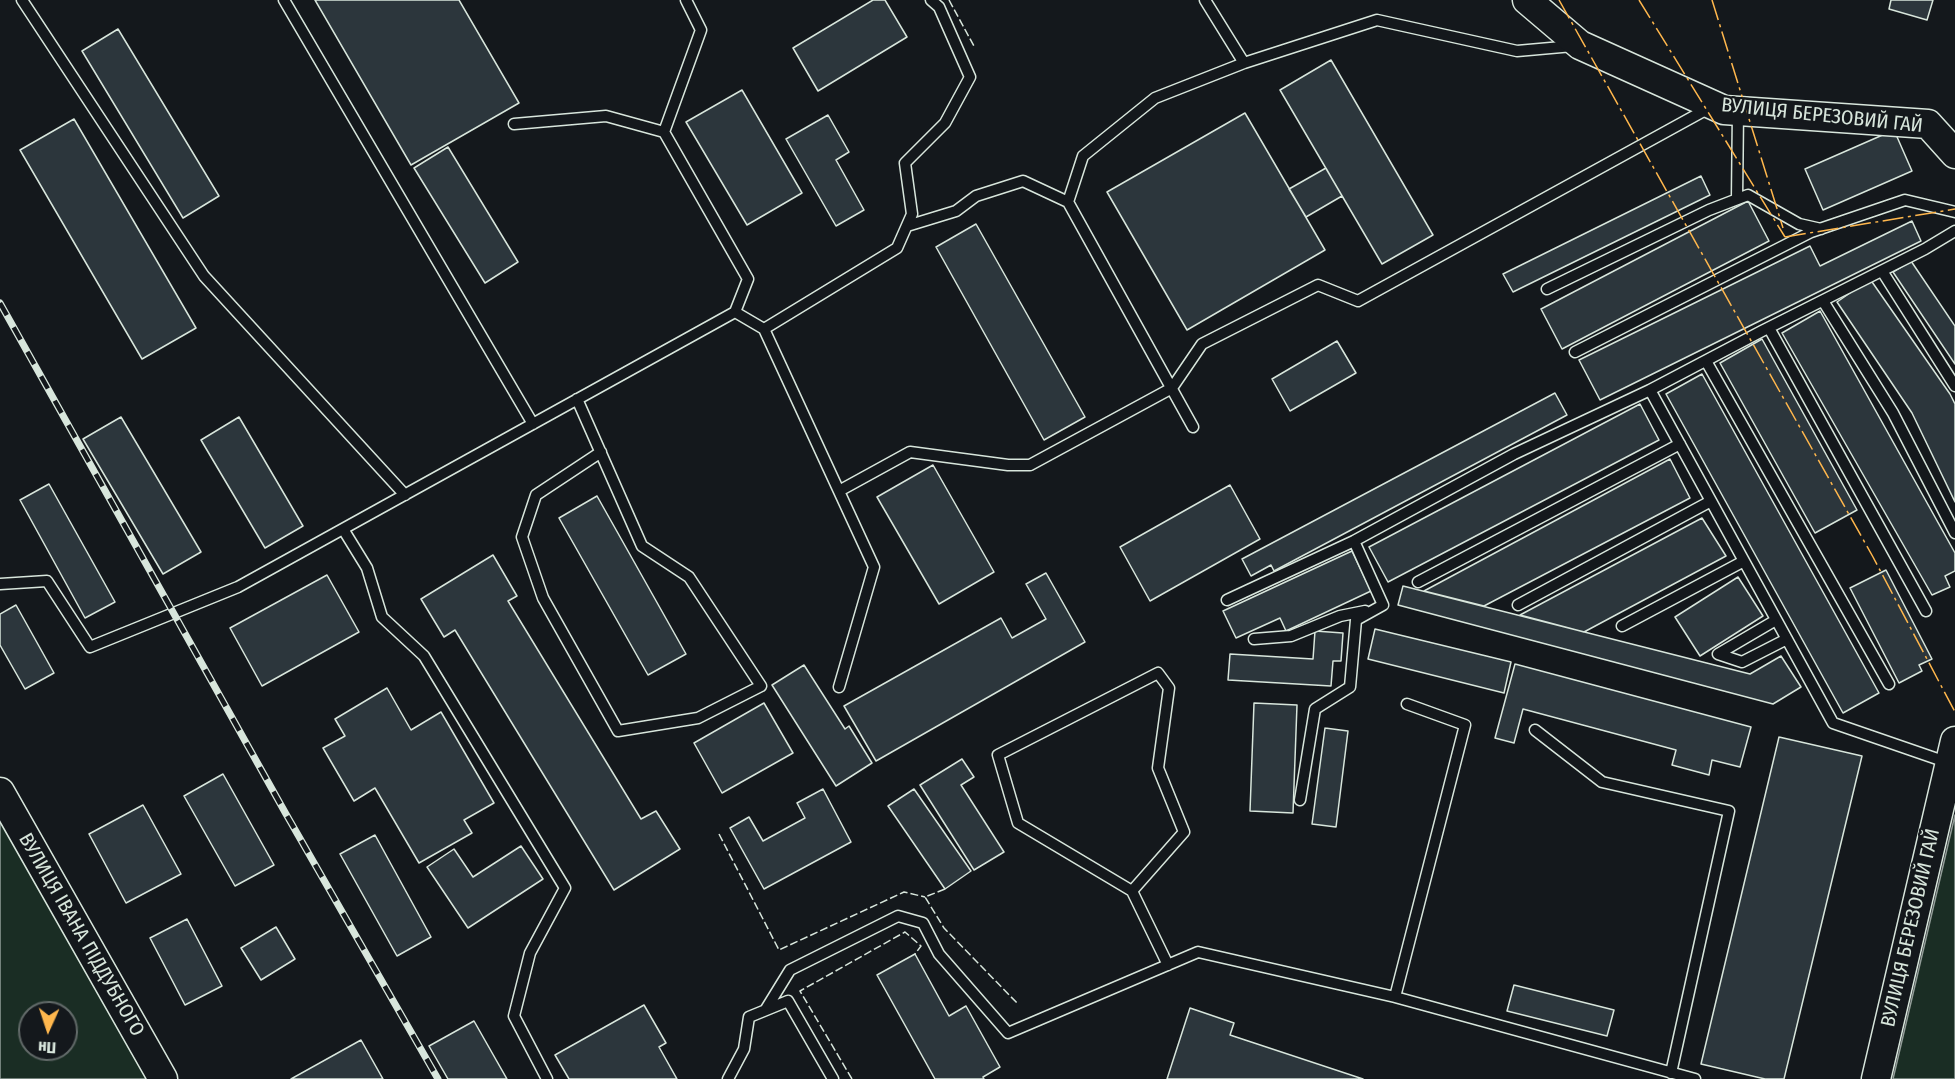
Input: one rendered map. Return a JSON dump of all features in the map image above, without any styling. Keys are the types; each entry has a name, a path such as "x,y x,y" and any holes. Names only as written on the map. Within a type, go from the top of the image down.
{"street":[{"name":"ВУЛИЦЯ БЕРЕЗОВИЙ ГАЙ","path":"1527,0 1580,45 1726,108 1928,124 1955,154"},
{"name":"ВУЛИЦЯ БЕРЕЗОВИЙ ГАЙ","path":"1876,1079 1952,752"},
{"name":"ВУЛИЦЯ ІВАНА ПІДДУБНОГО","path":"0,792 163,1079"}],"lane":[{"path":"22,0 204,276 405,495"},
{"path":"285,0 532,424"},
{"path":"664,132 701,30 686,0"},
{"path":"764,329 897,248 912,214 905,163 945,123 970,76 939,7 931,0"},
{"path":"1205,0 1244,63"},
{"path":"1068,202 1083,156 1155,98 1244,63 1377,20 1517,51 1580,45"},
{"path":"839,491 910,452 1008,465 1030,465 1172,388 1202,344 1317,285 1358,301 1726,108 1737,199"},
{"path":"0,584 47,581 90,647 238,587 735,312 748,279 664,132 606,116 514,124"},
{"path":"907,226 956,211 976,196 1023,181 1068,202 1193,426"},
{"path":"1547,289 1709,210 1748,195 1799,224 1821,229"},
{"path":"1575,352 1821,229 1905,200 1955,212"},
{"path":"1227,600 1354,541 1514,454 1650,390 1925,249 1955,231"},
{"path":"1882,271 1955,386"},
{"path":"1823,301 1893,413 1955,534"},
{"path":"735,312 764,329 874,567 839,687"},
{"path":"1769,328 1926,611"},
{"path":"1706,361 1889,684"},
{"path":"1650,390 1833,723 1952,752"},
{"path":"578,399 642,546 689,577 761,686 698,718 618,731 543,598 522,537 536,495 601,452"},
{"path":"1418,582 1680,444"},
{"path":"1518,605 1711,501"},
{"path":"343,529 367,568 382,617 424,656 566,888 530,953 513,1016 547,1079"},
{"path":"1300,800 1316,709 1350,687 1356,620 1383,605 1354,541"},
{"path":"1622,626 1744,561"},
{"path":"1254,639 1291,636 1340,616 1375,610"},
{"path":"1776,620 1718,654 1742,662 1787,639"},
{"path":"1132,891 1184,832 1158,768 1169,688 1158,672 998,755 1018,823 1132,891 1168,965"},
{"path":"1395,996 1465,725 1407,705"},
{"path":"1535,730 1602,782 1729,811 1671,1072"},
{"path":"766,1009 790,970 898,916 923,923 939,954 1008,1033 1198,952 1395,996 1695,1079"},
{"path":"728,1079 744,1049 748,1017 788,1001 833,1079"}],"green space":[{"path":"0,811 154,1079 0,1079"},
{"path":"1955,815 1955,1079 1893,1079"}],"building":[{"path":"315,0 459,0 519,103 411,165"},
{"path":"873,0 885,0 907,37 818,91 793,48"},
{"path":"1891,0 1933,0 1927,20 1889,9"},
{"path":"118,29 219,196 183,218 82,51"},
{"path":"1331,60 1433,235 1382,264 1280,90"},
{"path":"742,90 802,193 747,225 686,122"},
{"path":"1245,113 1325,250 1187,330 1107,192"},
{"path":"828,115 849,152 836,160 864,210 836,226 786,139"},
{"path":"74,119 196,328 142,359 20,150"},
{"path":"1894,130 1912,171 1823,210 1805,169"},
{"path":"448,147 518,262 485,283 414,168"},
{"path":"1326,168 1342,196 1306,217 1289,189"},
{"path":"1701,176 1710,195 1513,292 1503,274"},
{"path":"1748,201 1769,241 1562,349 1541,309"},
{"path":"1912,221 1921,241 1600,400 1579,360 1810,246 1820,266"},
{"path":"976,224 1085,417 1044,440 936,247"},
{"path":"1911,261 1955,326 1955,364 1893,272"},
{"path":"1870,279 1955,404 1955,502 1912,413 1837,302"},
{"path":"1820,311 1955,553 1955,571 1945,576 1950,587 1932,595 1782,333"},
{"path":"1762,339 1857,510 1815,533 1720,363"},
{"path":"1337,341 1356,373 1290,411 1272,379"},
{"path":"1702,374 1879,693 1843,713 1666,394"},
{"path":"1555,393 1567,415 1274,571 1271,565 1251,576 1242,559"},
{"path":"1640,404 1659,440 1388,582 1369,547"},
{"path":"121,417 201,552 163,574 83,439"},
{"path":"239,417 303,526 265,548 201,440"},
{"path":"1670,459 1690,498 1484,606 1424,591"},
{"path":"933,465 994,572 939,604 877,497"},
{"path":"49,484 115,602 85,618 20,500"},
{"path":"1230,485 1260,539 1150,601 1120,547"},
{"path":"597,496 686,654 648,675 559,518"},
{"path":"1702,518 1726,556 1584,632 1520,615"},
{"path":"1352,551 1371,591 1286,631 1280,618 1236,638 1223,611"},
{"path":"493,555 517,596 508,601 641,819 656,811 680,849 614,890 455,630 444,637 421,599"},
{"path":"1886,570 1932,659 1919,665 1922,671 1899,683 1850,588"},
{"path":"1046,573 1085,642 876,761 844,706 1001,618 1012,638 1046,619 1026,584"},
{"path":"327,575 359,632 262,686 230,628"},
{"path":"1738,577 1763,616 1700,656 1675,617"},
{"path":"1403,586 1750,674 1781,656 1801,687 1773,704 1398,605"},
{"path":"16,605 54,673 25,689 0,645 0,614"},
{"path":"1375,629 1511,662 1504,693 1368,659"},
{"path":"1315,631 1343,633 1341,661 1333,661 1331,686 1228,680 1230,654 1313,659"},
{"path":"1515,664 1751,727 1740,767 1712,760 1709,775 1672,765 1676,750 1523,709 1514,743 1495,738"},
{"path":"804,665 845,729 849,726 872,763 836,786 772,685"},
{"path":"387,688 411,730 441,712 494,803 464,820 472,833 419,863 375,788 354,801 323,748 345,736 335,719"},
{"path":"764,703 793,753 722,793 694,743"},
{"path":"1254,703 1297,705 1293,813 1250,811"},
{"path":"1325,728 1348,731 1336,827 1312,824"},
{"path":"1779,737 1862,756 1784,1079 1765,1079 1701,1064"},
{"path":"962,759 974,777 961,785 1004,852 974,870 920,785"},
{"path":"223,774 274,865 235,886 184,796"},
{"path":"823,789 851,842 764,889 730,828 749,817 763,841 805,818 797,803"},
{"path":"914,789 971,871 945,889 888,806"},
{"path":"143,805 181,874 126,903 89,834"},
{"path":"375,835 431,937 397,956 340,854"},
{"path":"521,846 543,879 468,928 427,867 454,849 473,877"},
{"path":"187,919 222,986 185,1005 150,938"},
{"path":"276,927 295,959 261,980 241,948"},
{"path":"915,954 949,1016 966,1006 1000,1067 983,1077 984,1079 935,1079 877,975"},
{"path":"1514,985 1614,1010 1607,1036 1507,1011"},
{"path":"644,1005 666,1043 659,1047 677,1079 569,1079 555,1055"},
{"path":"1190,1008 1234,1023 1230,1035 1363,1079 1167,1079"},
{"path":"474,1021 507,1079 448,1079 429,1046"},
{"path":"361,1040 383,1079 291,1079"}],"railway":[{"path":"0,303 286,814 438,1079"}],"fence":[{"path":"949,0 975,48"},
{"path":"719,834 779,950 904,892 925,897"},
{"path":"945,889 925,897 944,928 1017,1003"},
{"path":"852,1079 800,991 905,932 921,946 915,954"}],"power":[{"path":"1559,0 1873,557 1955,712"},
{"path":"1639,0 1785,237"},
{"path":"1712,0 1783,228"},
{"path":"1785,237 1955,209"}]}
